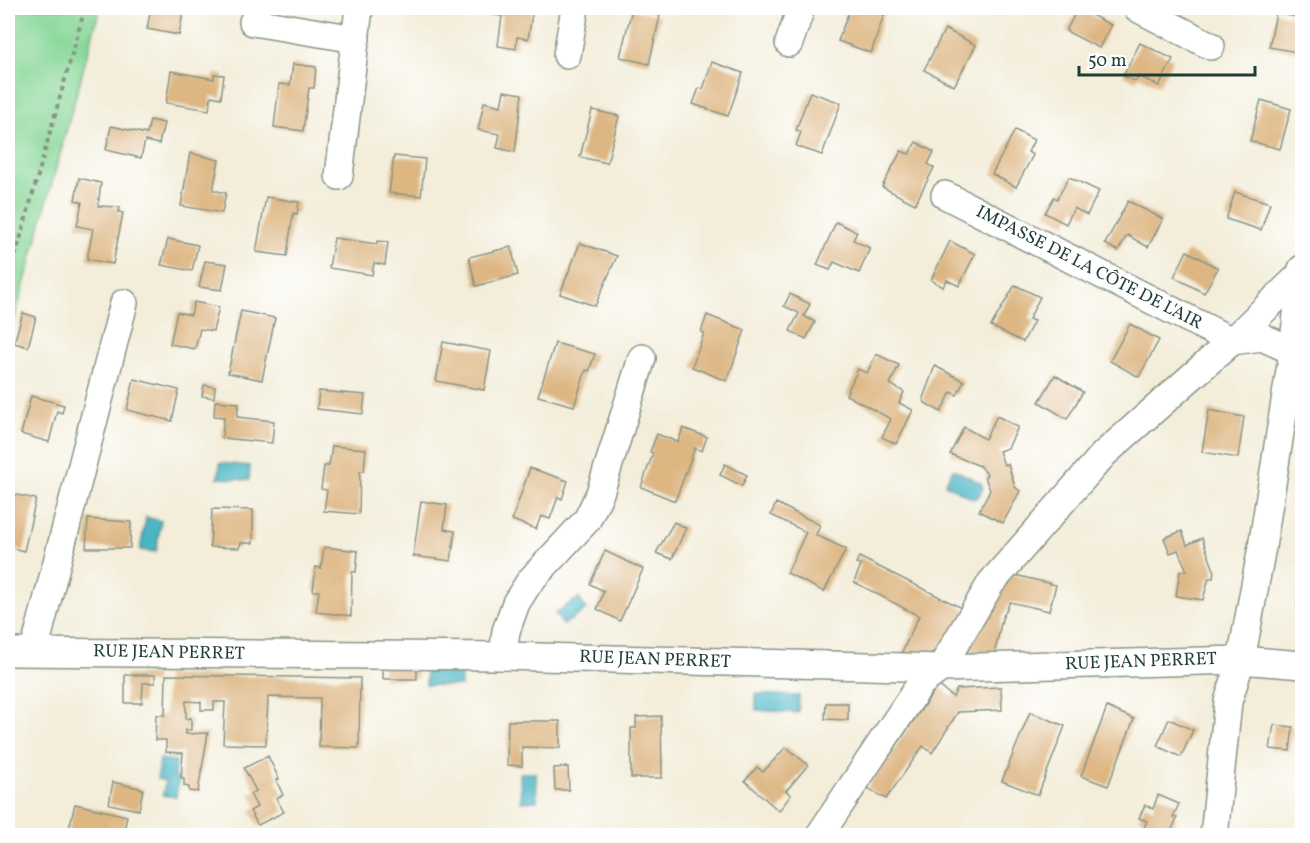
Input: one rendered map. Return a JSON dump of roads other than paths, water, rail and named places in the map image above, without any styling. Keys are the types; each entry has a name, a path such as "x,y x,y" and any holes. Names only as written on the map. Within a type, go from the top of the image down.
{"street":[{"path":"339,176 359,8"},
{"path":"567,55 575,8"},
{"path":"789,43 801,8"},
{"path":"1138,8 1211,46"},
{"path":"253,22 356,39"},
{"name":"IMPASSE DE LA CÔTE DE L'AIR","path":"945,195 1232,341"},
{"path":"819,836 921,683 941,668 992,583 1019,551 1104,454 1232,341 1302,271"},
{"path":"1214,836 1228,702 1241,660 1298,353 1302,271"},
{"path":"21,652 124,303"},
{"path":"1232,341 1262,337 1298,353"},
{"path":"503,656 506,631 520,596 530,581 587,520 596,502 642,358"},
{"name":"RUE JEAN PERRET","path":"21,652 503,656 941,668 1241,660 1302,665"}],"water":[{"path":"220,463 250,466 249,480 218,478"},
{"path":"953,469 981,483 983,488 978,497 973,499 945,484"},
{"path":"146,517 161,521 156,552 140,550"},
{"path":"579,598 586,610 563,625 555,613"},
{"path":"426,668 461,669 461,686 426,685"},
{"path":"756,694 799,696 798,713 756,710"},
{"path":"160,759 176,761 174,777 179,778 176,797 163,795 165,781 157,779"},
{"path":"520,773 536,773 537,801 521,802"}]}
